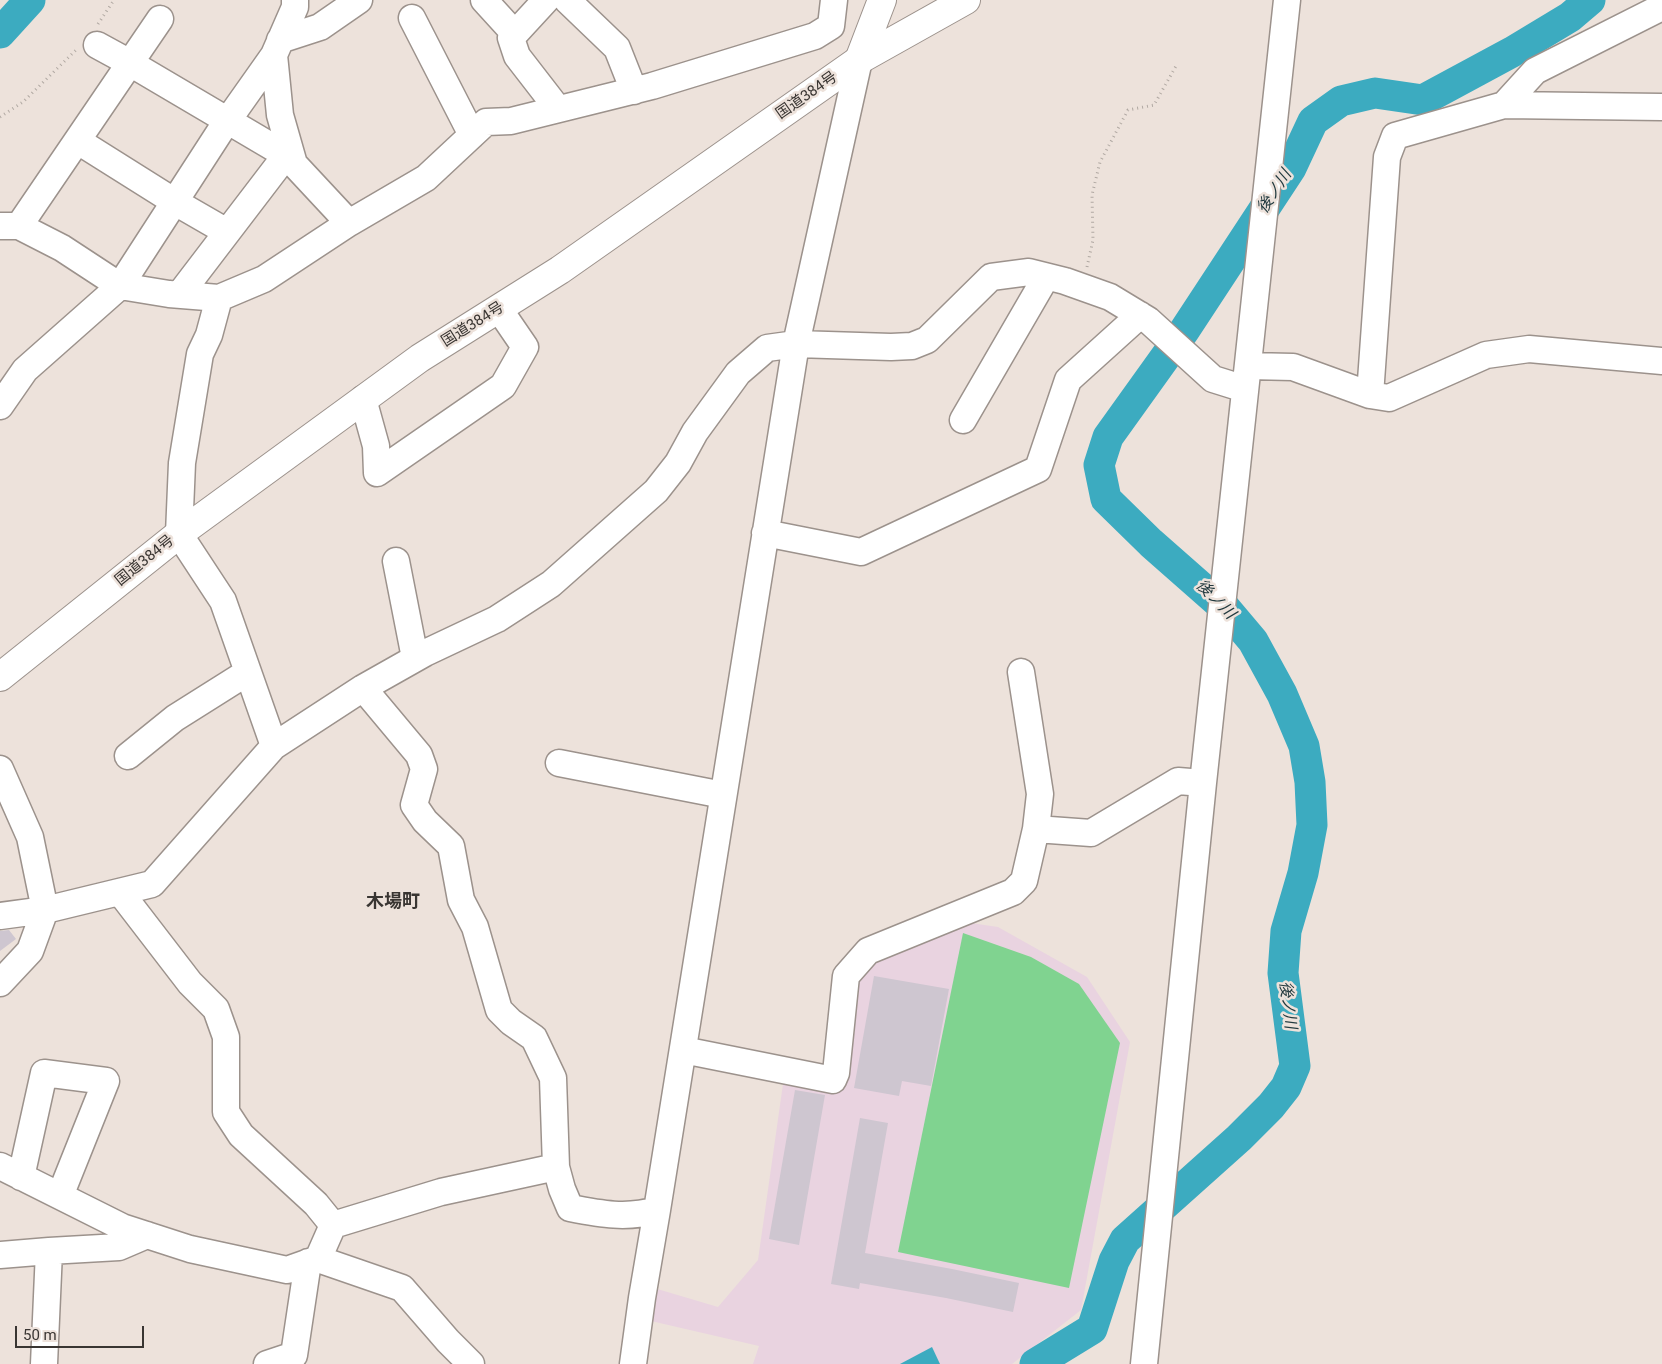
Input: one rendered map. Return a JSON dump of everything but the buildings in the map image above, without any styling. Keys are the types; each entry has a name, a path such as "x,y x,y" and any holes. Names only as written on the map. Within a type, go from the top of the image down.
{"main road":[{"path":"859,60 882,0"},
{"name":"国道384号","path":"0,677 179,534 420,358 560,270 859,60 966,0"}],"street":[{"path":"0,406 24,370 120,286 277,47 295,7 295,0"},
{"path":"277,47 320,27 359,0"},
{"path":"484,0 515,34"},
{"path":"546,0 511,38 517,56 558,109"},
{"path":"567,0 616,48 634,91"},
{"path":"160,19 78,141 10,226 62,248 120,286 219,298 264,279 349,223 426,178 486,122 511,121 634,91 815,36 831,26 834,0"},
{"path":"1144,1364 1203,782 1287,0"},
{"path":"1504,105 1536,71 1662,7"},
{"path":"412,18 472,135"},
{"path":"91,40 228,121 288,153"},
{"path":"277,47 280,115 288,153 294,164 349,223"},
{"path":"633,1364 642,1298 796,344 859,60"},
{"path":"1370,395 1387,157 1395,136 1504,105 1662,107"},
{"path":"78,141 175,202 227,232"},
{"path":"180,294 288,153"},
{"path":"0,916 45,910 152,884 274,746 363,688 415,658 497,619 551,584 656,491 678,463 695,432 738,372 767,348 796,344 912,346 927,340 990,277 1029,272 1110,297 1148,320 1213,379 1247,377 1293,367 1370,395 1388,398 1486,356 1529,349 1662,361"},
{"path":"964,420 1046,277"},
{"path":"219,298 209,335 200,354 182,463 179,534 224,601 274,746"},
{"path":"364,400 376,446 377,473 503,386 525,347 499,309"},
{"path":"765,533 861,552 1038,470 1068,380 1140,315"},
{"path":"396,562 415,658"},
{"path":"128,756 175,718 248,672"},
{"path":"683,1050 833,1080 836,1073 846,976 868,951 1013,892 1024,881 1036,829 1040,794 1021,672"},
{"path":"363,688 420,755 424,769 414,805 425,821 451,846 461,900 475,927 499,1010 511,1022 534,1038 553,1078 556,1167 570,1208 604,1215 642,1214 657,1210"},
{"path":"559,763 723,795"},
{"path":"0,769 30,838 45,910 30,951 0,983"},
{"path":"1036,829 1091,833 1178,781 1203,782"},
{"path":"120,892 190,983 216,1009 226,1037 226,1112 240,1134 316,1204 333,1225"},
{"path":"60,1196 106,1081 44,1073 11,1171 60,1196 122,1227 190,1249 287,1270 313,1261 402,1288 448,1341 471,1364"},
{"path":"267,1364 294,1355 313,1261 333,1225 441,1192 556,1167"},
{"path":"0,1254 120,1247 147,1235"},
{"path":"44,1364 49,1251"}],"path":[{"path":"0,117 23,102 91,40 114,0"},
{"path":"1082,287 1093,240 1092,195 1100,162 1128,110 1154,105 1176,66"}],"shaded area":[{"path":"964,922 998,927 1087,977 1130,1042 1081,1310 1012,1364 753,1364 759,1346 651,1321 654,1288 718,1307 758,1260 784,1077 837,1086 861,966"}],"green space":[{"path":"963,933 1031,957 1079,984 1120,1043 1069,1288 898,1252"}],"water":[{"path":"932,1347 940,1364 900,1364"}],"waterway":[{"path":"0,33 30,0"},
{"name":"後ノ川","path":"1035,1364 1092,1329 1114,1261 1125,1240 1239,1138 1271,1106 1286,1087 1295,1066 1283,973 1286,931 1303,873 1312,825 1310,782 1304,746 1282,694 1253,641 1226,609 1151,543 1106,499 1099,465 1108,437 1184,331 1291,168 1313,121 1341,101 1375,93 1423,100 1512,52 1570,17 1590,0"}],"district":[{"name":"木場町","path":"393,902"}]}
